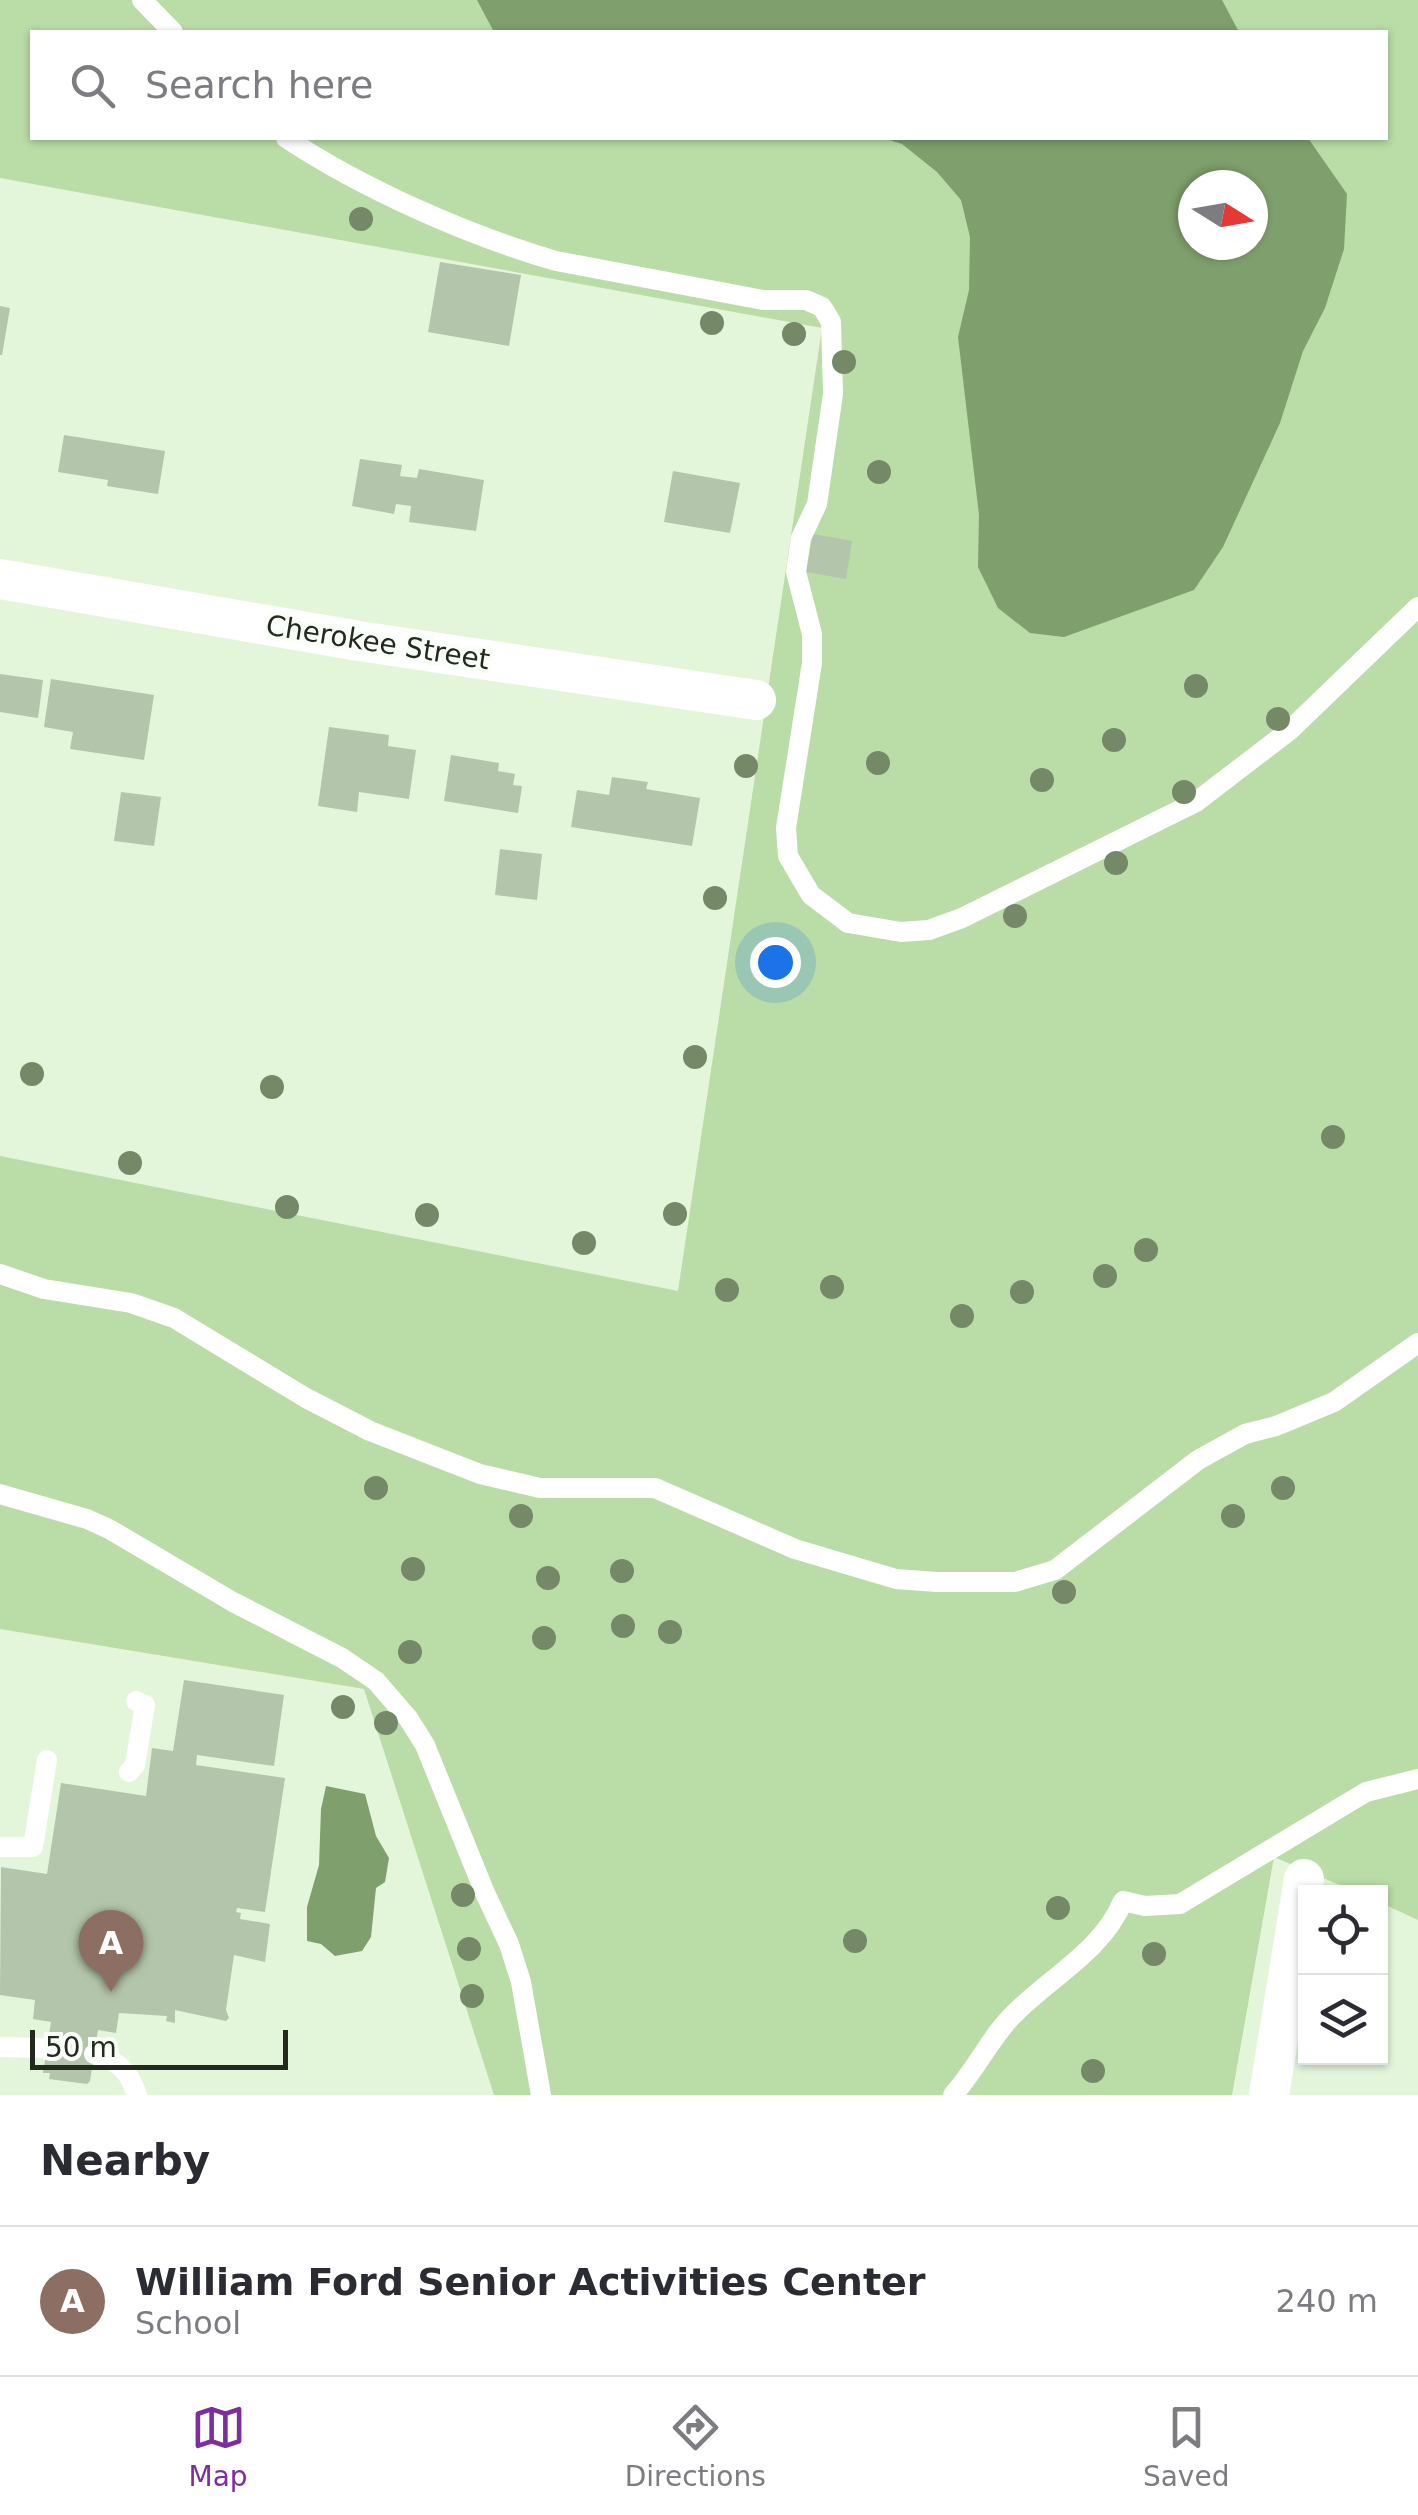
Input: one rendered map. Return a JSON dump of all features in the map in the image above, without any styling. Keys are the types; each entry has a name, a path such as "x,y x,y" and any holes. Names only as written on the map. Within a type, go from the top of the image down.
{"street":[{"name":"Cherokee Street","path":"0,580 360,641 756,700"},
{"path":"1269,2095 1304,1879"}],"lane":[{"path":"142,0 172,30"},
{"path":"289,140 345,174 522,251 764,300 806,300 822,307 831,322 833,394 817,504 801,538 796,572 812,634 812,663 786,828 788,856 811,895 848,923 901,932 929,930 962,918 1179,813 1290,730 1418,607"},
{"path":"0,1274 44,1289 132,1303 174,1318 306,1398 370,1431 480,1474 540,1488 655,1488 795,1549 896,1579 937,1582 1015,1582 1055,1570 1198,1460 1245,1434 1334,1402 1418,1344"},
{"path":"0,1494 109,1529 247,1610 342,1658 376,1681 408,1718 425,1746 509,1944 521,1982 541,2095"},
{"path":"128,1772 135,1766 144,1705 136,1701"},
{"path":"0,1848 33,1847 47,1760"},
{"path":"953,2095 1012,2015 1092,1945 1115,1920 1123,1901 1145,1906 1180,1904 1366,1792 1418,1779"},
{"path":"0,2047 48,2048"},
{"path":"94,2054 117,2061 127,2072 137,2095"}],"shaded area":[{"path":"0,0 1418,0 1418,1920 1388,1906 1388,1885 1340,1885 1274,1857 1232,2095 494,2095 364,1689 0,1629 0,1156 678,1291 822,328 0,178"},
{"path":"477,0 1222,0 1238,30 493,30"},
{"path":"889,140 1309,140 1347,194 1344,249 1325,308 1303,351 1280,423 1223,547 1194,590 1064,637 1030,633 998,608 978,567 979,515 958,337 969,290 970,237 961,200 937,172 902,144"},
{"path":"326,1786 365,1794 376,1836 389,1858 385,1882 376,1888 371,1937 362,1951 335,1956 321,1944 307,1941 307,1907 319,1865"}],"building":[{"path":"440,262 521,275 509,346 428,332"},
{"path":"0,306 10,308 2,355 0,355"},
{"path":"64,435 165,451 158,494 107,486 108,480 58,472"},
{"path":"360,459 402,465 400,476 417,478 419,469 484,480 476,531 409,522 411,506 396,504 394,514 352,506"},
{"path":"673,471 740,483 730,533 664,522"},
{"path":"813,534 852,541 846,579 806,572"},
{"path":"0,674 43,680 38,718 0,712"},
{"path":"51,679 154,695 144,760 70,749 73,732 44,727"},
{"path":"329,727 389,735 388,746 416,750 409,799 359,792 357,812 318,806"},
{"path":"451,755 499,763 498,771 515,774 513,785 522,786 518,813 444,801"},
{"path":"612,777 648,782 646,789 700,798 692,846 571,827 577,790 609,795"},
{"path":"121,792 161,797 154,846 114,841"},
{"path":"500,849 542,854 537,900 495,895"},
{"path":"184,1680 284,1695 274,1766 197,1755 196,1765 285,1778 265,1912 237,1908 236,1912 241,1913 240,1919 270,1924 265,1962 234,1955 226,2021 175,2010 175,2023 166,2021 167,2016 119,2013 116,2033 98,2030 87,2084 49,2079 50,2073 43,2073 51,2022 33,2019 35,2000 0,1995 1,1867 47,1874 61,1783 146,1796 152,1748 173,1751"}],"place":[{"name":"William Ford Senior Activities Center","path":"111,1992"}]}
